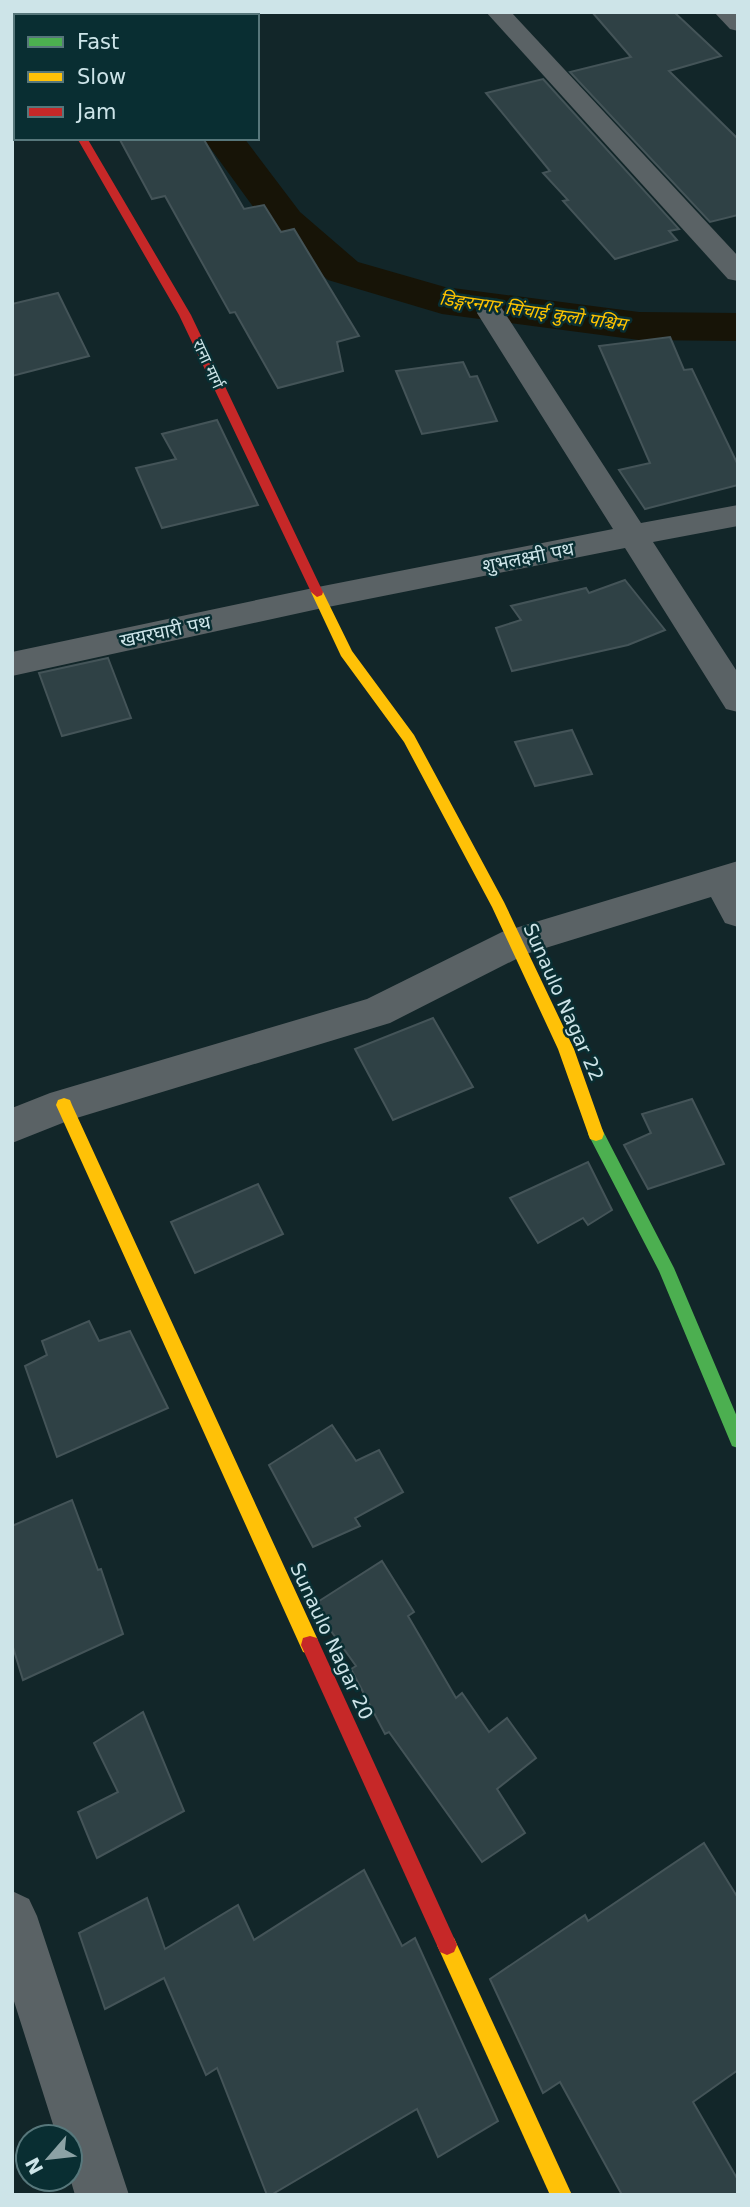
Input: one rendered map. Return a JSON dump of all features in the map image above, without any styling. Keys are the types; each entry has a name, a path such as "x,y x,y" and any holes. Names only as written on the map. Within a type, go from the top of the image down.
{"street":[{"path":"498,12 738,273"},
{"path":"726,12 738,24"},
{"name":"राना मार्ग","path":"83,140 185,315 318,598"},
{"path":"491,313 738,700"},
{"name":"शुभलक्ष्मी पथ","path":"318,598 634,537 738,514"},
{"name":"खयरघारी पथ","path":"12,664 318,598"},
{"name":"Sunaulo Nagar 22","path":"318,598 346,653 409,739 499,906 566,1049 596,1132 666,1268 738,1440"},
{"path":"12,1126 64,1105 377,1012 515,942 729,877 738,913"},
{"name":"Sunaulo Nagar 20","path":"64,1105 562,2195"},
{"path":"12,1916 102,2195"}],"building":[{"path":"592,12 674,12 721,56 669,71 738,139 738,215 710,222 570,72 631,57"},
{"path":"543,79 679,229 669,231 677,240 615,259 563,201 568,200 543,173 550,171 486,93"},
{"path":"120,140 204,140 244,209 264,205 281,232 294,229 359,336 337,342 343,371 278,388 235,312 230,313 165,196 152,199"},
{"path":"58,293 89,356 12,376 12,304"},
{"path":"670,337 684,370 692,369 738,465 738,485 645,509 619,470 650,463 599,346"},
{"path":"463,362 470,377 477,376 497,421 422,434 396,371"},
{"path":"217,420 258,505 162,528 136,468 176,459 162,434"},
{"path":"625,580 665,630 628,645 512,671 496,628 521,620 511,606 586,588 589,593"},
{"path":"108,658 131,718 62,736 39,673"},
{"path":"572,730 592,774 535,786 515,742"},
{"path":"433,1018 473,1087 393,1120 355,1049"},
{"path":"692,1099 724,1164 648,1189 624,1145 651,1133 642,1114"},
{"path":"588,1162 612,1210 588,1225 583,1218 538,1243 510,1198"},
{"path":"258,1184 283,1234 195,1273 171,1222"},
{"path":"89,1321 99,1341 130,1331 168,1408 57,1457 25,1366 47,1355 42,1341"},
{"path":"332,1425 356,1461 379,1450 403,1492 355,1518 360,1526 313,1547 269,1465"},
{"path":"72,1500 98,1570 101,1569 123,1634 23,1680 12,1644 12,1526"},
{"path":"382,1561 414,1612 408,1616 456,1698 462,1693 489,1732 507,1718 536,1758 497,1789 525,1833 482,1862 389,1732 385,1734 351,1669 356,1666 326,1624 316,1603"},
{"path":"143,1712 184,1811 97,1858 78,1812 118,1792 94,1743"},
{"path":"704,1843 738,1898 738,2070 693,2102 738,2180 738,2195 622,2195 560,2082 543,2093 490,1979 585,1915 588,1921"},
{"path":"364,1870 402,1946 415,1938 498,2121 438,2157 417,2109 267,2195 217,2068 206,2075 164,1978 105,2009 79,1933 147,1898 165,1949 238,1905 254,1940"}],"waterway":[{"name":"डिङ्गरनगर सिंचाई कुलो पश्चिम","path":"224,140 285,221 343,271 442,300 639,326 738,327"}],"traffic: fast":[{"path":"596,1134 666,1268 738,1440"}],"traffic: slow":[{"path":"317,592 346,653 409,739 499,906 566,1049 596,1134"},
{"path":"64,1105 310,1645"},
{"path":"447,1945 561,2195"}],"traffic: jam":[{"path":"83,140 185,315 317,592"},
{"path":"310,1645 447,1945"}]}
